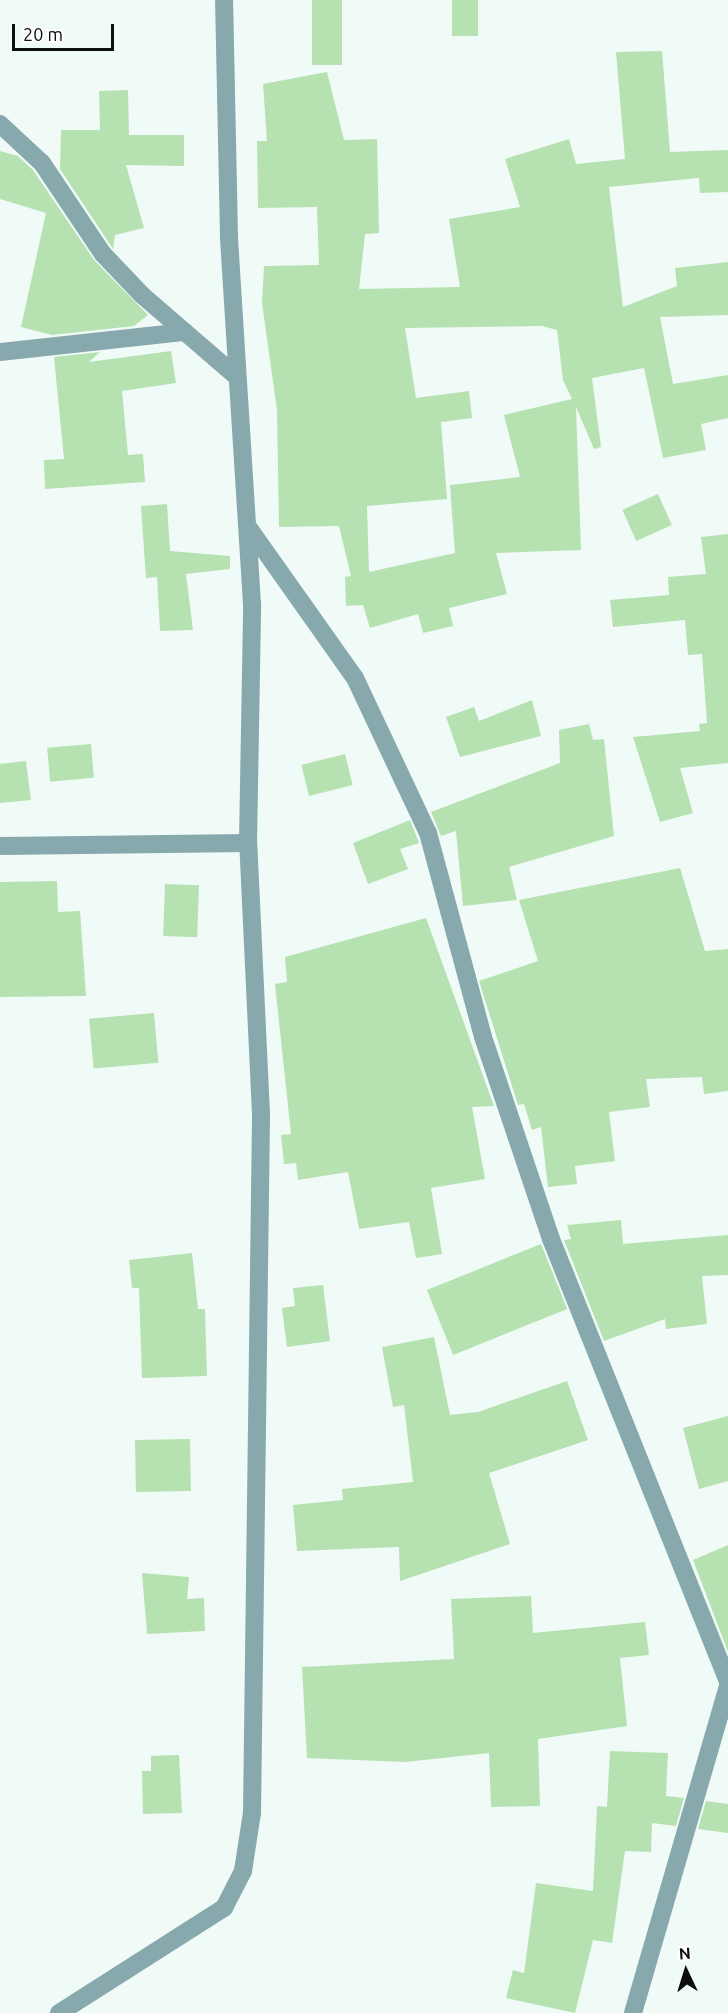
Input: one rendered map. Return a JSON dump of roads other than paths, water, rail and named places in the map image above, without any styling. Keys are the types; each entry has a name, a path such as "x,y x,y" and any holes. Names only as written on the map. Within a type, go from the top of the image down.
{"street":[{"path":"59,2013 224,1908 243,1871 249,1836 261,1114 248,843 248,528 236,376 224,0"},
{"path":"0,124 42,163 103,254 185,332 236,376"},
{"path":"0,352 185,332"},
{"path":"248,528 355,678 428,833 483,1036 551,1239 728,1684 633,2013"},
{"path":"0,846 248,843"}]}
